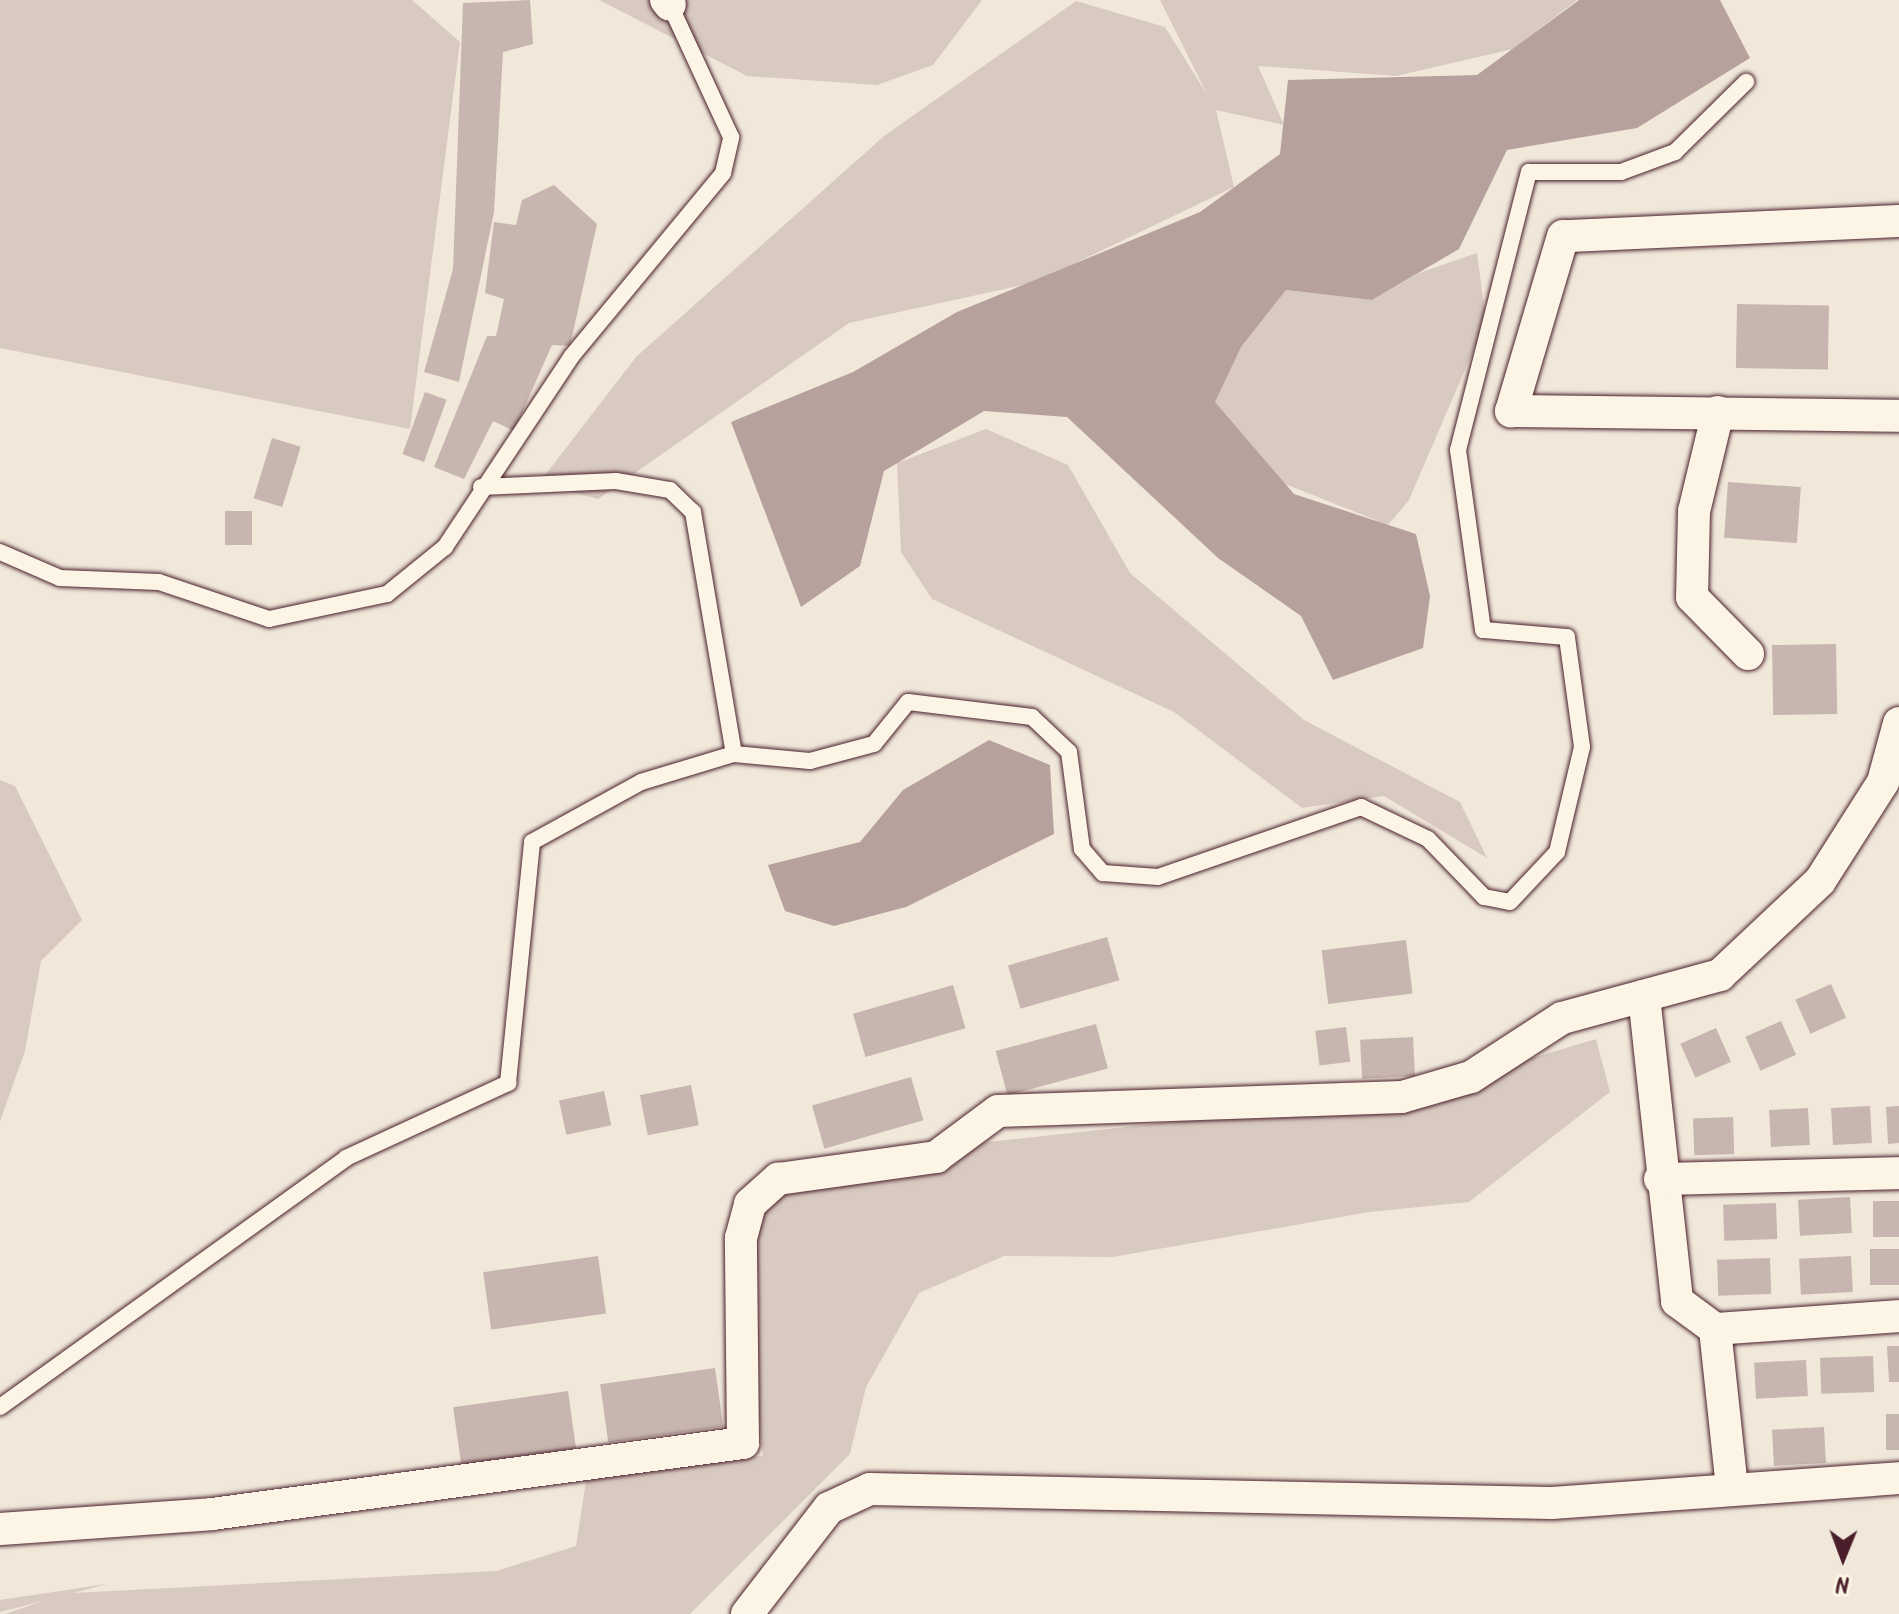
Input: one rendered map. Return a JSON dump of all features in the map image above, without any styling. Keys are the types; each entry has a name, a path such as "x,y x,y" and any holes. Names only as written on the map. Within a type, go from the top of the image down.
{"street":[{"path":"1899,221 1563,236 1511,411 1899,416"},
{"path":"1718,412 1694,511 1692,597 1748,654"},
{"path":"0,1529 227,1512 743,1443 741,1238 750,1204 778,1179 936,1157 998,1111 1402,1097 1471,1077 1562,1018 1720,975 1820,881 1883,782 1899,723"},
{"path":"1644,996 1660,1179 1677,1301 1715,1329 1899,1316"},
{"path":"1660,1179 1899,1173"},
{"path":"1715,1329 1732,1488"},
{"path":"747,1614 829,1508 870,1489 1552,1503 1899,1478"}],"lane":[{"path":"0,552 60,578 159,582 269,619 387,594 445,547 481,487 571,357 723,173 731,137 668,2"},
{"path":"0,1407 346,1158 508,1083 532,842 641,782 734,754 810,761 874,744 908,702 1032,717 1069,752 1082,849 1103,873 1158,877 1361,807 1428,839 1484,897 1510,902 1557,852 1582,747 1567,637 1483,630 1458,450 1529,172 1621,172 1675,152 1746,82"},
{"path":"481,487 616,481 670,490 693,512 734,754"}],"shaded area":[{"path":"0,0 412,0 460,42 410,429 0,348"},
{"path":"599,0 982,0 933,65 877,85 747,76"},
{"path":"1160,0 1577,0 1513,49 1396,76 1258,66 1284,125 1216,110 1234,187 1036,282 849,323 598,499 539,483 636,357 884,136 1076,1 1165,27 1208,96"},
{"path":"1579,0 1720,0 1750,58 1637,128 1507,150 1459,249 1372,300 1286,290 1241,347 1215,402 1294,494 1416,534 1430,596 1423,648 1333,680 1301,616 1218,558 1067,417 984,411 884,471 860,566 801,607 731,422 853,372 957,312 1200,212 1280,154 1288,80 1477,75"},
{"path":"1477,253 1486,321 1409,500 1388,525 1285,484 1205,391 1286,290 1372,300 1419,273"},
{"path":"986,429 1068,465 1130,573 1304,720 1460,802 1487,858 1384,796 1302,808 1174,712 932,599 901,552 897,463"},
{"path":"989,740 1050,765 1054,834 906,907 834,926 785,911 768,865 860,842 903,790"},
{"path":"0,780 15,786 82,920 41,961 25,1051 0,1121"},
{"path":"1596,1039 1610,1092 1469,1202 1369,1212 1113,1257 1004,1256 919,1293 866,1387 850,1454 690,1614 5,1614 43,1601 0,1612 0,1600 107,1584 73,1593 496,1571 576,1546 588,1468 763,1456 741,1238 778,1179 951,1146 1402,1097"}],"building":[{"path":"530,0 533,44 503,52 494,212 459,382 424,372 453,269 463,3"},
{"path":"554,185 597,224 570,346 552,345 514,431 493,421 464,479 434,467 487,336 496,336 504,299 485,293 494,222 516,225 522,200"},
{"path":"1737,304 1829,306 1828,370 1736,368"},
{"path":"425,392 447,400 424,462 402,454"},
{"path":"272,438 301,447 282,507 254,498"},
{"path":"1728,482 1801,487 1797,543 1724,538"},
{"path":"225,511 252,511 252,545 225,545"},
{"path":"1836,644 1837,714 1773,715 1772,645"},
{"path":"1107,937 1119,980 1020,1009 1008,965"},
{"path":"1406,940 1413,994 1328,1004 1322,950"},
{"path":"1831,984 1846,1018 1810,1034 1795,1000"},
{"path":"953,985 965,1028 865,1057 853,1014"},
{"path":"1781,1021 1796,1055 1760,1071 1745,1037"},
{"path":"1096,1024 1108,1068 1007,1095 996,1051"},
{"path":"1346,1027 1350,1062 1319,1066 1315,1031"},
{"path":"1716,1028 1731,1062 1695,1078 1680,1044"},
{"path":"1413,1037 1415,1076 1362,1079 1360,1040"},
{"path":"911,1077 923,1120 824,1149 812,1105"},
{"path":"691,1085 699,1125 648,1135 640,1095"},
{"path":"604,1091 611,1125 566,1135 559,1101"},
{"path":"1870,1106 1872,1143 1833,1145 1831,1108"},
{"path":"1899,1106 1899,1143 1888,1144 1886,1107"},
{"path":"1808,1108 1810,1145 1771,1147 1769,1110"},
{"path":"1733,1117 1734,1154 1694,1155 1693,1118"},
{"path":"1850,1197 1852,1233 1800,1236 1798,1200"},
{"path":"1873,1201 1899,1201 1899,1237 1873,1237"},
{"path":"1776,1203 1777,1239 1724,1241 1723,1205"},
{"path":"1870,1249 1899,1249 1899,1285 1870,1285"},
{"path":"598,1256 606,1313 491,1330 483,1272"},
{"path":"1851,1256 1853,1292 1801,1295 1799,1259"},
{"path":"1770,1258 1771,1294 1718,1296 1717,1260"},
{"path":"1887,1346 1899,1346 1899,1382 1889,1382"},
{"path":"1873,1356 1874,1392 1821,1394 1820,1358"},
{"path":"1806,1360 1808,1396 1756,1399 1754,1363"},
{"path":"715,1368 723,1426 608,1443 600,1384"},
{"path":"568,1391 576,1448 461,1465 453,1407"},
{"path":"1886,1414 1899,1414 1899,1450 1886,1450"},
{"path":"1824,1427 1826,1463 1774,1466 1772,1430"}]}
